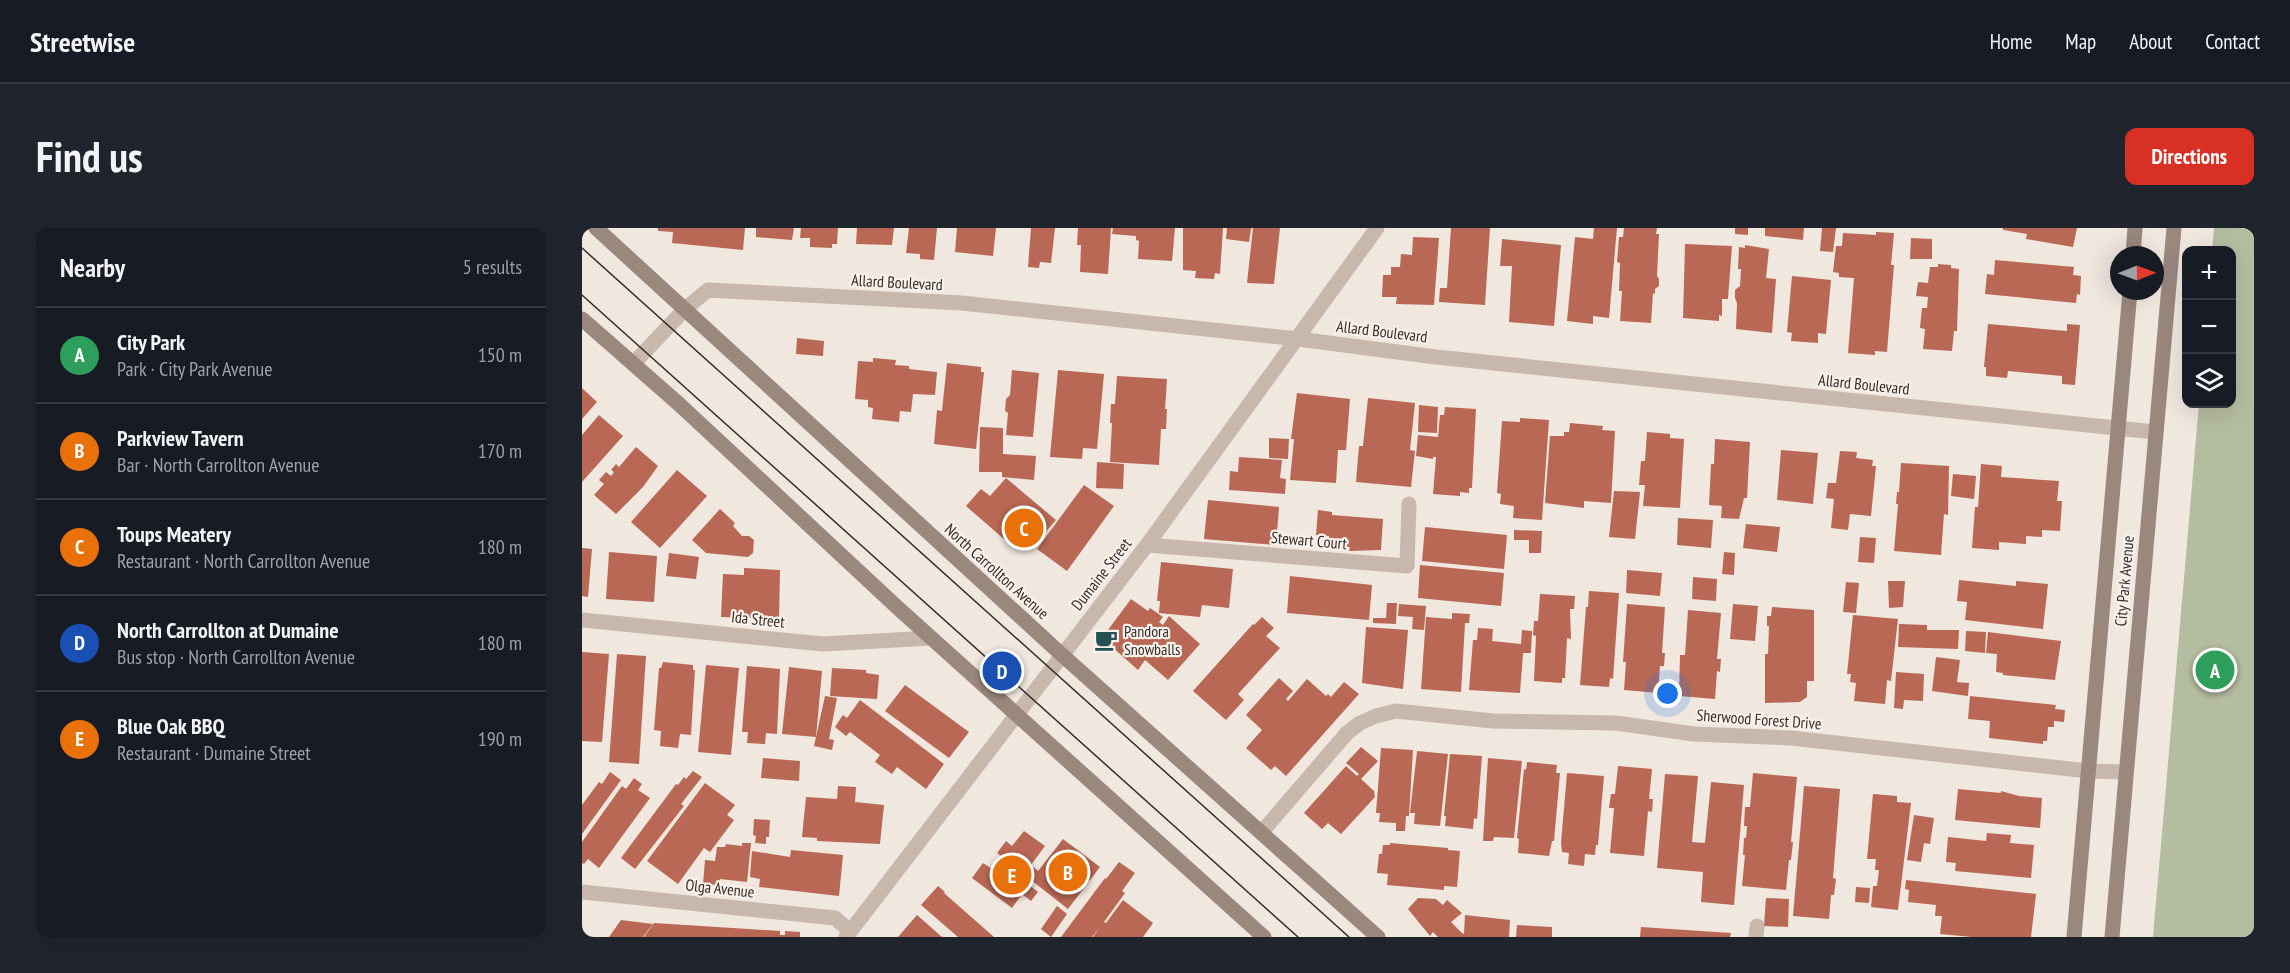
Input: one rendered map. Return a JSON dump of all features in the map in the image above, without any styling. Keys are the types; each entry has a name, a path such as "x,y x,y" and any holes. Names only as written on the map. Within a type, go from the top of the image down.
{"main road":[{"path":"582,234 587,228"},
{"name":"North Carrollton Avenue","path":"596,228 1061,654 1378,937"},
{"path":"2134,246 2135,228"},
{"name":"City Park Avenue","path":"2112,937 2174,228"},
{"name":"City Park Avenue","path":"2074,937 2129,300"},
{"path":"582,319 633,363 931,638 1264,937"}],"street":[{"name":"Dumaine Street","path":"848,934 1147,545 1377,228"},
{"name":"Allard Boulevard","path":"633,363 685,309 708,290 962,303 1298,339 1436,357 2155,432"},
{"name":"Stewart Court","path":"1147,545 1407,566 1409,504"},
{"name":"Ida Street","path":"582,620 823,644 931,638"},
{"name":"Sherwood Forest Drive","path":"1261,832 1347,733 1360,723 1396,711 1493,721 1617,723 1694,734 1791,738 2088,771 2125,772"},
{"name":"Olga Avenue","path":"582,892 835,918 848,934"}],"green space":[{"path":"2214,228 2254,228 2254,937 2153,937 2199,408 2236,408 2236,246 2212,246"}],"building":[{"path":"658,228 745,228 743,250 672,243 673,232 658,231"},
{"path":"756,228 794,228 792,240 756,237"},
{"path":"801,228 838,228 837,244 832,244 832,248 810,247 810,238 800,238"},
{"path":"857,228 894,228 892,245 856,244"},
{"path":"909,228 937,228 934,260 920,259 920,254 906,253"},
{"path":"957,228 996,228 993,256 955,252"},
{"path":"1031,228 1055,228 1051,263 1040,262 1039,268 1028,267"},
{"path":"1078,228 1111,228 1108,274 1080,272 1081,245 1077,245"},
{"path":"1113,228 1175,228 1172,261 1138,259 1139,241 1136,240 1136,236 1112,234"},
{"path":"1183,228 1223,228 1220,274 1215,273 1214,279 1195,278 1196,271 1183,270"},
{"path":"1227,228 1251,228 1249,242 1226,239"},
{"path":"1253,228 1280,228 1274,284 1247,283"},
{"path":"1451,228 1490,228 1485,305 1439,302 1440,288 1447,288"},
{"path":"1594,228 1617,228 1609,318 1593,316 1593,324 1567,321 1575,237 1593,239"},
{"path":"1624,228 1657,228 1656,234 1659,234 1657,276 1659,286 1655,289 1655,294 1653,293 1651,323 1620,321 1622,291 1619,291 1620,263 1617,262 1619,237 1623,237"},
{"path":"1735,228 1748,228 1748,235 1735,234"},
{"path":"1765,228 1804,228 1803,240 1765,236"},
{"path":"1822,228 1836,228 1833,252 1820,251"},
{"path":"2003,228 2077,228 2073,247 2026,239 2027,234 2003,230"},
{"path":"1876,232 1894,233 1891,265 1894,265 1887,352 1875,351 1875,355 1848,353 1854,278 1839,277 1839,273 1833,272 1836,246 1842,246 1843,233 1876,235"},
{"path":"1413,237 1439,238 1434,305 1396,304 1397,297 1382,297 1383,275 1391,275 1391,267 1400,267 1401,254 1412,255"},
{"path":"1911,238 1932,239 1932,259 1910,259"},
{"path":"1502,239 1561,245 1554,326 1509,322 1512,266 1500,266"},
{"path":"1685,244 1732,246 1728,299 1722,299 1722,316 1719,315 1719,321 1683,318"},
{"path":"1745,245 1769,249 1766,278 1776,279 1772,333 1736,329 1735,290 1740,286 1741,269 1738,269 1739,247 1745,248"},
{"path":"1995,260 2074,267 2073,275 2081,276 2080,295 2077,294 2076,303 1985,294 1987,274 1994,275"},
{"path":"1938,264 1951,265 1951,268 1959,269 1957,331 1954,331 1952,351 1923,349 1925,329 1920,328 1922,308 1927,308 1928,297 1916,296 1918,282 1928,283 1930,267 1938,267"},
{"path":"1792,276 1831,280 1826,334 1818,333 1818,343 1791,341 1792,333 1787,332"},
{"path":"1988,324 2067,331 2067,324 2080,325 2075,385 2062,384 2062,376 2008,371 2007,378 1986,376 1986,367 1984,367"},
{"path":"797,338 824,341 823,356 796,354"},
{"path":"873,358 896,360 895,365 909,366 909,369 937,372 935,395 913,394 911,412 900,411 899,422 872,419 873,408 868,407 868,400 855,399 858,361 873,362"},
{"path":"947,363 981,367 981,372 984,372 976,449 934,444 937,410 942,411"},
{"path":"1012,370 1039,373 1033,437 1006,435 1008,413 1005,411 1006,399 1010,395"},
{"path":"1058,370 1104,374 1097,449 1083,448 1082,459 1050,457"},
{"path":"1117,376 1167,379 1166,429 1161,429 1159,465 1110,462 1111,404 1115,404"},
{"path":"582,388 597,402 582,419"},
{"path":"1297,393 1350,399 1346,450 1338,450 1336,483 1290,480 1294,439 1291,439"},
{"path":"1368,398 1415,403 1410,450 1415,451 1411,487 1356,482 1359,446 1363,446"},
{"path":"1419,405 1438,407 1437,433 1418,432"},
{"path":"1445,407 1476,409 1472,488 1469,488 1469,493 1460,492 1460,496 1433,494 1436,457 1433,459 1416,456 1418,435 1438,437 1440,415 1444,415"},
{"path":"599,415 623,436 582,482 582,435"},
{"path":"1520,418 1549,420 1542,520 1513,518 1514,506 1500,504 1501,494 1497,493 1502,421 1520,422"},
{"path":"1570,423 1603,426 1602,430 1615,431 1611,503 1584,501 1584,508 1545,503 1550,436 1564,436 1564,432 1569,432"},
{"path":"980,427 1003,428 1003,454 1036,456 1034,480 1002,477 1002,472 979,472"},
{"path":"1647,432 1670,434 1670,438 1684,439 1680,508 1643,506 1645,485 1639,485 1641,461 1645,461"},
{"path":"1269,438 1289,439 1288,459 1269,458"},
{"path":"1715,439 1750,442 1747,498 1744,498 1739,519 1721,518 1722,506 1709,505"},
{"path":"636,447 658,466 643,487 616,514 594,495 604,484 599,480 606,472 611,476 614,472 611,470 616,464 619,467"},
{"path":"1781,450 1818,453 1813,504 1777,500"},
{"path":"1840,451 1857,452 1856,458 1873,460 1872,466 1876,466 1871,516 1850,514 1848,530 1831,528 1834,499 1826,498 1828,483 1836,483"},
{"path":"1239,457 1282,460 1280,478 1286,479 1285,494 1229,490 1230,471 1238,472"},
{"path":"1097,462 1124,464 1123,489 1096,488"},
{"path":"1901,463 1949,466 1948,515 1944,514 1941,555 1894,551"},
{"path":"1981,464 2002,466 2001,477 2059,481 2057,501 2062,501 2060,531 2042,530 2042,537 2026,536 2026,544 1999,542 1999,550 1972,548"},
{"path":"677,470 707,496 660,548 631,522"},
{"path":"1953,474 1976,476 1974,499 1951,496"},
{"path":"1006,478 1056,520 1035,544 1031,540 1025,547 1010,534 1005,540 966,506 981,489 990,496"},
{"path":"1084,485 1114,506 1067,571 1037,549"},
{"path":"1614,491 1640,492 1635,539 1609,537"},
{"path":"1208,500 1279,507 1276,545 1204,539"},
{"path":"720,509 735,523 733,526 742,536 749,536 754,540 753,553 748,557 706,553 692,540"},
{"path":"1318,510 1332,512 1332,515 1383,519 1381,550 1349,551 1350,547 1332,546 1332,543 1329,543 1329,536 1316,535"},
{"path":"1678,518 1713,520 1711,548 1677,545"},
{"path":"1746,524 1780,527 1777,552 1743,548"},
{"path":"1425,527 1507,535 1504,569 1422,561"},
{"path":"1514,530 1542,531 1541,553 1529,553 1529,540 1514,540"},
{"path":"1860,537 1876,538 1874,563 1858,562"},
{"path":"582,548 592,549 588,597 582,596"},
{"path":"609,552 657,556 654,602 606,599"},
{"path":"1724,552 1735,553 1734,575 1722,574"},
{"path":"669,553 699,557 696,579 666,576"},
{"path":"1161,562 1233,569 1229,608 1202,605 1200,617 1159,613 1160,601 1157,601"},
{"path":"1420,565 1504,573 1501,606 1418,598"},
{"path":"744,568 780,570 779,619 721,617 723,574 744,575"},
{"path":"1627,570 1662,573 1660,596 1626,593"},
{"path":"1290,576 1372,585 1369,620 1287,613"},
{"path":"1693,577 1717,579 1716,601 1692,599"},
{"path":"1959,580 2016,586 2016,581 2048,584 2043,629 1965,620 1967,602 1957,601"},
{"path":"1888,581 1905,581 1903,607 1889,608"},
{"path":"1846,582 1859,583 1856,613 1843,612"},
{"path":"1589,591 1619,593 1613,679 1610,678 1609,687 1580,685"},
{"path":"1540,594 1575,596 1574,609 1570,609 1571,639 1567,638 1565,678 1562,678 1562,683 1534,681 1536,636 1533,635 1534,621 1538,621"},
{"path":"1131,599 1148,611 1150,608 1163,617 1159,622 1163,625 1169,616 1200,644 1168,680 1145,660 1138,670 1102,638"},
{"path":"1387,603 1397,603 1396,624 1373,623 1373,618 1386,618"},
{"path":"1399,604 1426,606 1424,630 1412,629 1413,617 1398,616"},
{"path":"1627,604 1665,607 1662,653 1665,653 1664,666 1660,666 1658,693 1624,690 1626,662 1623,662"},
{"path":"1733,604 1758,606 1755,641 1730,639"},
{"path":"1772,607 1814,610 1814,681 1807,681 1807,697 1800,702 1765,703 1765,654 1768,654 1769,626 1767,626 1767,616 1771,616"},
{"path":"1688,610 1721,613 1717,659 1721,659 1720,672 1717,671 1715,699 1679,696 1680,655 1685,655"},
{"path":"1452,613 1470,614 1469,623 1465,623 1461,692 1421,689 1426,617 1452,619"},
{"path":"1853,615 1898,619 1891,681 1887,680 1885,704 1854,701 1856,683 1850,682 1851,674 1847,674"},
{"path":"1262,617 1274,628 1266,636 1280,648 1238,694 1244,700 1226,720 1193,691 1253,624"},
{"path":"1899,624 1927,625 1927,630 1959,630 1958,649 1898,647"},
{"path":"1366,627 1408,630 1403,689 1362,683"},
{"path":"1478,628 1493,629 1492,641 1521,644 1522,630 1532,631 1531,653 1523,653 1520,693 1469,690 1473,640 1477,640"},
{"path":"1966,631 1986,632 1985,653 1965,651"},
{"path":"1988,632 2061,641 2055,680 2003,675 2003,673 1996,672 1997,654 1986,653"},
{"path":"582,652 609,654 602,742 582,741"},
{"path":"617,654 646,656 639,764 609,762"},
{"path":"1936,657 1960,660 1957,682 1969,683 1968,696 1932,691"},
{"path":"663,662 693,665 693,670 695,670 691,735 680,734 678,748 660,746 661,731 654,730 659,668"},
{"path":"706,665 739,668 731,755 698,752"},
{"path":"747,666 780,669 777,734 766,733 765,744 747,743 748,732 742,732"},
{"path":"789,667 822,671 816,737 782,734"},
{"path":"832,668 866,670 866,673 879,675 877,699 830,696"},
{"path":"1896,672 1924,674 1923,701 1904,700 1903,709 1894,708"},
{"path":"1279,678 1293,691 1286,699 1288,701 1307,679 1326,696 1328,694 1331,697 1344,682 1359,694 1286,776 1275,766 1271,770 1246,748 1262,730 1246,715"},
{"path":"905,685 969,732 949,758 885,711"},
{"path":"825,696 837,698 829,739 834,740 832,750 814,746"},
{"path":"1970,696 2056,705 2055,709 2065,710 2064,722 2054,721 2054,727 2048,727 2047,741 2043,741 2043,744 1989,738 1990,721 1968,719"},
{"path":"860,700 944,764 926,789 897,767 892,774 875,762 880,755 850,732 846,736 835,727 843,715 847,718"},
{"path":"1361,747 1378,761 1361,779 1374,791 1375,797 1341,834 1328,823 1322,829 1304,813 1346,766 1357,776 1359,774 1346,763"},
{"path":"1381,748 1413,750 1409,816 1406,816 1405,831 1396,831 1396,823 1379,822 1380,813 1376,813"},
{"path":"1417,751 1448,754 1440,826 1414,824 1415,813 1410,813"},
{"path":"1450,754 1482,756 1477,819 1474,818 1473,829 1445,826"},
{"path":"763,758 800,761 799,781 761,778"},
{"path":"1488,758 1522,761 1514,838 1494,837 1493,841 1483,841"},
{"path":"1527,762 1557,765 1556,773 1560,773 1554,841 1552,841 1549,856 1518,853 1519,839 1517,838 1524,769 1526,770"},
{"path":"1618,766 1652,769 1649,799 1653,799 1652,812 1648,811 1644,856 1610,853 1614,808 1609,808 1611,794 1615,794"},
{"path":"693,771 702,777 681,804 684,806 635,869 621,858 676,784 678,785 684,777 686,779"},
{"path":"610,772 621,780 582,834 582,805 599,782 602,784"},
{"path":"1567,773 1604,776 1598,845 1596,845 1595,855 1585,854 1584,866 1568,864 1569,853 1562,852"},
{"path":"1753,773 1797,777 1791,842 1793,842 1786,890 1742,886 1744,838 1746,838 1747,826 1744,826 1745,807 1750,807"},
{"path":"1665,774 1698,776 1692,842 1705,843 1711,782 1744,785 1734,905 1701,902 1703,872 1657,868"},
{"path":"634,778 642,784 638,790 650,798 599,868 588,859 584,864 582,863 582,842 622,786 626,789"},
{"path":"705,783 735,805 727,815 734,820 710,852 704,848 678,884 647,861"},
{"path":"838,786 856,787 855,802 884,805 880,844 817,841 817,838 802,837 806,797 837,799"},
{"path":"1804,786 1840,789 1833,878 1836,879 1834,895 1831,895 1829,919 1793,916"},
{"path":"1958,789 2001,793 2001,791 2019,796 2042,798 2040,828 1955,820"},
{"path":"1873,794 1897,796 1897,802 1911,803 1898,910 1871,907 1873,886 1877,886 1879,870 1875,870 1876,859 1867,859"},
{"path":"1914,815 1934,818 1930,844 1924,843 1921,862 1907,860"},
{"path":"754,819 770,820 769,837 766,837 766,844 755,843"},
{"path":"1024,831 1045,846 1031,865 1038,871 1063,839 1100,867 1068,909 1031,880 1028,884 1038,892 1031,901 1022,894 1012,908 972,878 983,863 992,869 1001,856 997,853 1006,841 1012,846"},
{"path":"1987,833 2011,835 2010,843 2034,845 2031,878 1955,871 1956,863 1946,862 1948,837 1986,841"},
{"path":"742,843 751,843 747,882 720,879 719,885 703,884 705,860 715,861 717,847 725,847 726,844 742,846"},
{"path":"1390,843 1460,851 1457,887 1444,886 1444,890 1387,885 1388,874 1377,873 1379,854 1382,854 1383,845 1390,845"},
{"path":"791,850 843,855 839,896 759,887 760,879 750,877 752,851 790,857"},
{"path":"1119,862 1135,873 1122,891 1125,893 1104,922 1106,923 1123,900 1153,923 1143,937 1093,937 1100,927 1092,937 1061,937 1105,878"},
{"path":"1906,880 2036,894 2031,937 1972,937 1940,934 1942,916 1935,916 1936,905 1908,902 1909,890 1905,889"},
{"path":"938,886 994,937 958,937 921,905"},
{"path":"1856,887 1870,888 1869,903 1855,902"},
{"path":"1418,898 1436,899 1443,905 1447,900 1462,913 1451,922 1464,934 1465,915 1510,920 1509,937 1438,937 1433,932 1430,936 1408,909"},
{"path":"1766,898 1789,899 1788,927 1764,926"},
{"path":"1057,906 1067,914 1051,937 1041,929"},
{"path":"917,915 942,937 898,937"},
{"path":"621,920 653,924 643,937 609,937"},
{"path":"654,923 780,931 780,935 785,935 785,931 800,932 800,937 644,937"},
{"path":"1517,925 1552,927 1552,937 1516,937"},
{"path":"1641,927 1731,933 1730,937 1640,937"}],"tram line":[{"path":"582,248 1349,937"},
{"path":"582,295 1298,937"}],"place":[{"name":"Toups Meatery","path":"1024,528"},
{"name":"Pandora Snowballs","path":"1106,640"},
{"name":"City Park","path":"2215,670"},
{"name":"North Carrollton at Dumaine","path":"1002,671"},
{"name":"Parkview Tavern","path":"1068,872"},
{"name":"Blue Oak BBQ","path":"1012,875"}]}
